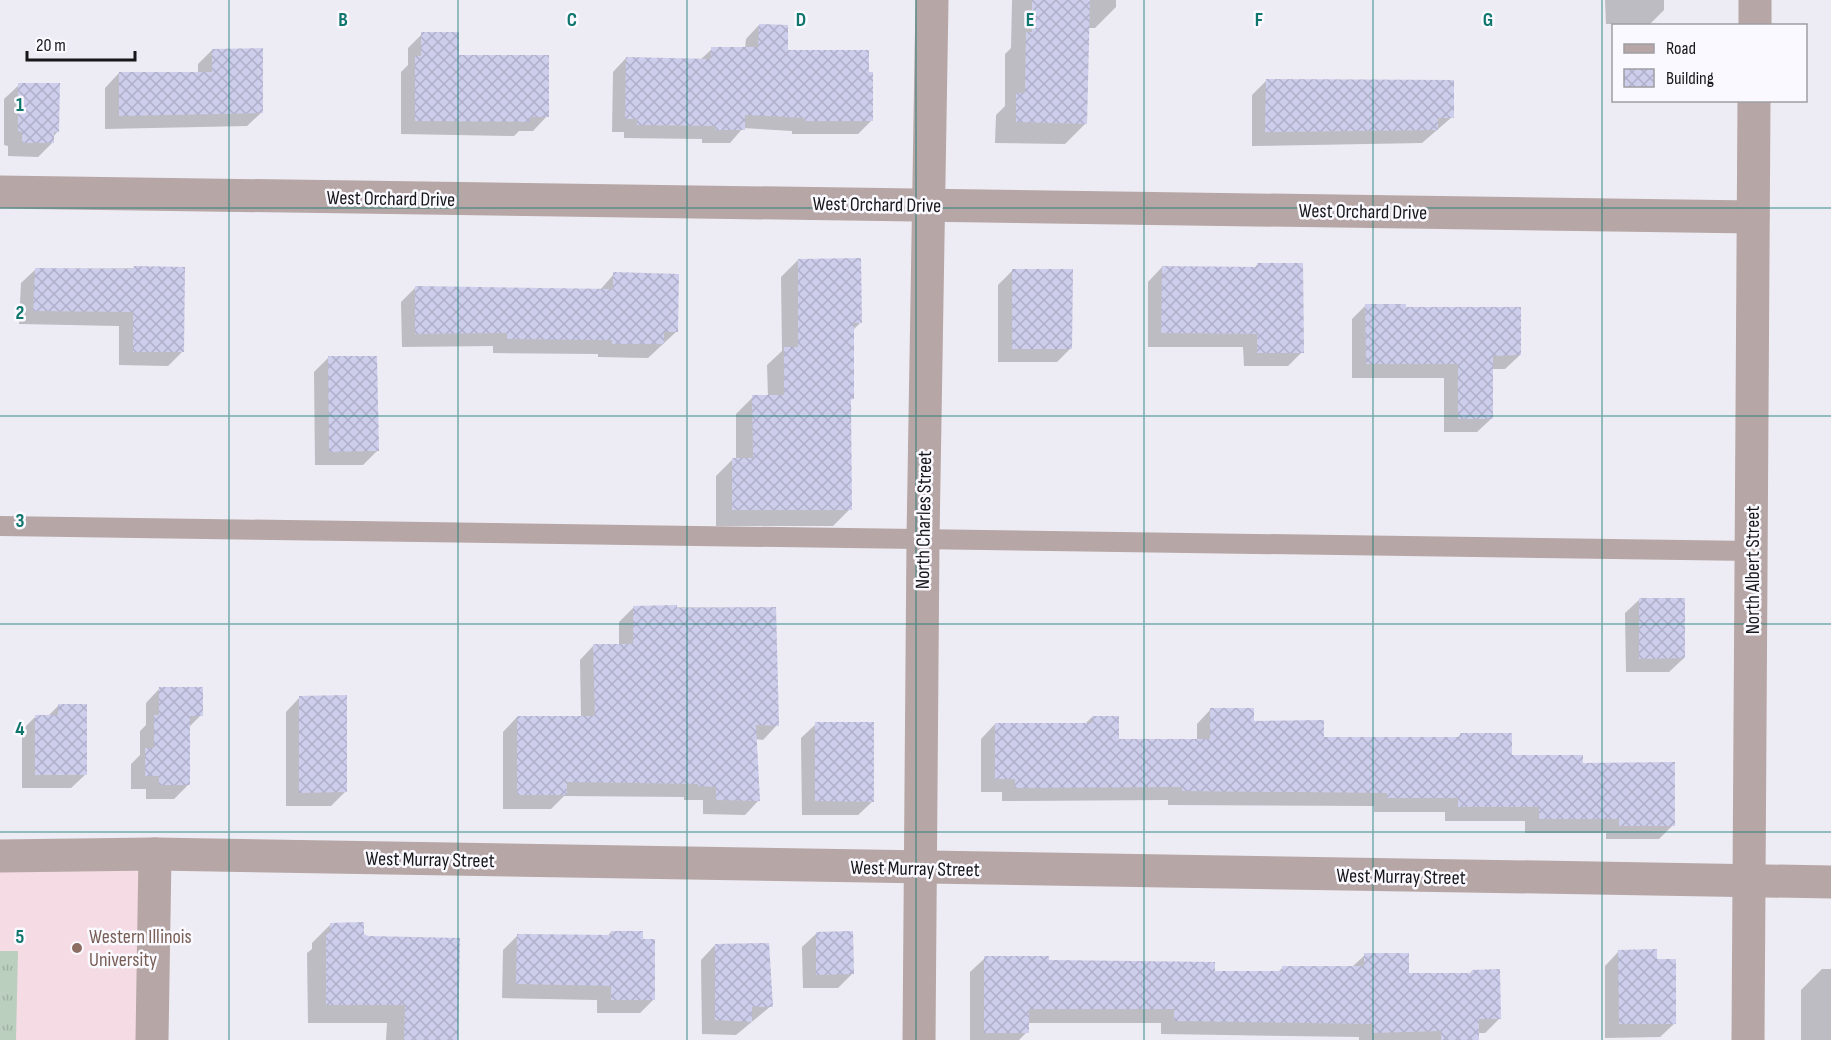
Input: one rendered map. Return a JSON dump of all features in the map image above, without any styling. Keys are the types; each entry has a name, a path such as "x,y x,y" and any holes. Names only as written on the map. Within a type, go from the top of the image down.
{"street":[{"name":"North Charles Street","path":"919,1040 923,539 932,0"},
{"path":"1755,0 1755,24"},
{"name":"North Albert Street","path":"1748,1040 1754,102"},
{"name":"West Orchard Drive","path":"0,192 1754,217"},
{"path":"152,1040 156,854"},
{"name":"West Murray Street","path":"0,856 156,854 1831,882"}],"lane":[{"path":"0,526 1752,551"}],"shaded area":[{"name":"Western Illinois University","path":"155,854 152,1040 0,1040 0,856"}],"green space":[{"path":"0,951 18,951 16,1040 0,1040"}],"building":[{"path":"1032,0 1090,0 1087,124 1016,122 1016,93 1025,93 1026,32 1032,32"},
{"path":"759,24 788,25 788,50 869,50 869,72 873,72 873,121 805,121 805,118 745,115 745,130 715,130 715,126 637,125 637,119 625,119 626,57 711,59 711,47 758,47"},
{"path":"421,32 459,32 459,55 549,55 549,117 530,117 530,122 415,121 415,56 421,56"},
{"path":"263,48 263,113 119,116 119,72 212,72 212,49"},
{"path":"1266,79 1454,80 1454,118 1438,118 1438,130 1265,132"},
{"path":"18,83 60,83 59,132 54,132 54,143 22,143 22,132 18,131"},
{"path":"861,258 862,323 854,323 854,399 851,399 852,510 732,510 732,458 753,458 752,395 784,395 784,347 798,347 798,259"},
{"path":"1257,263 1303,263 1304,353 1257,353 1257,334 1161,333 1162,266 1257,267"},
{"path":"134,266 185,267 184,352 133,352 133,312 33,311 35,268 133,269"},
{"path":"1012,269 1073,269 1072,349 1012,349"},
{"path":"613,272 679,274 678,332 664,332 664,344 612,344 612,340 507,339 507,333 415,334 415,286 613,289"},
{"path":"1365,304 1406,304 1406,307 1521,307 1521,355 1493,356 1493,419 1458,419 1458,364 1366,364"},
{"path":"328,356 377,356 379,451 329,452"},
{"path":"1639,598 1685,598 1685,658 1639,659"},
{"path":"677,605 677,608 776,607 779,726 756,725 760,801 716,800 716,787 698,786 698,784 567,782 567,795 517,795 517,716 595,716 593,644 633,644 633,606"},
{"path":"159,687 203,687 203,716 190,716 190,785 159,785 159,776 145,776 145,748 154,748 154,715 159,715"},
{"path":"347,695 347,792 299,793 299,696"},
{"path":"58,704 87,704 87,775 35,775 35,715 58,715"},
{"path":"1210,708 1254,708 1254,721 1324,720 1324,737 1460,737 1460,733 1512,733 1512,755 1583,755 1583,763 1675,762 1675,826 1619,826 1619,819 1539,819 1539,807 1458,807 1458,798 1387,798 1387,793 1182,791 1182,787 1015,788 1015,779 995,779 995,723 1092,723 1092,716 1119,716 1119,739 1210,739"},
{"path":"815,722 874,722 874,802 815,801"},
{"path":"364,922 364,934 368,936 460,938 458,1040 404,1040 405,1005 326,1005 326,933 330,933 330,923"},
{"path":"611,931 643,931 643,939 655,939 655,1000 611,1000 611,986 516,984 517,934 611,935"},
{"path":"853,931 854,974 816,975 816,932"},
{"path":"769,943 773,1007 752,1007 752,1022 715,1020 715,944"},
{"path":"1657,949 1657,959 1676,959 1676,1024 1619,1024 1618,950"},
{"path":"1364,953 1409,953 1409,973 1472,973 1472,970 1500,969 1501,1019 1479,1019 1479,1040 1441,1040 1441,1031 1373,1033 1373,1024 1174,1021 1174,1009 1029,1009 1029,1033 984,1033 984,956 1049,956 1049,960 1215,962 1215,971 1282,971 1282,966 1364,966"}],"place":[{"name":"Western Illinois University","path":"77,948"}]}
